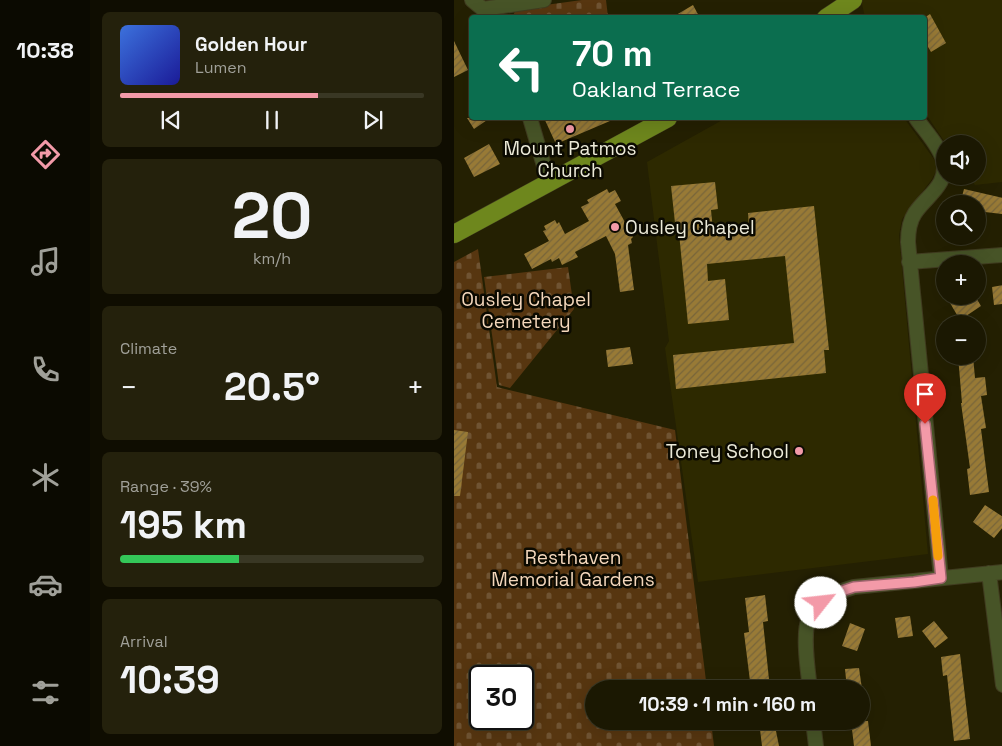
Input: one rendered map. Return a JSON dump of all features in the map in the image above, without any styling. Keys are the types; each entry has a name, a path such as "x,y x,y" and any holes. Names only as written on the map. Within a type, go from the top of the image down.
{"main road":[{"path":"831,15 846,6"},
{"path":"454,234 664,120"}],"street":[{"path":"480,9 544,0"},
{"path":"531,120 549,183"},
{"path":"917,120 943,160 944,172 940,185 915,213 909,225 908,242 941,578"},
{"path":"910,262 1002,255"},
{"path":"809,680 806,640 809,618 821,603 836,593 854,587 995,573 1002,685"},
{"path":"814,730 816,746"}],"shaded area":[{"path":"861,0 1002,0 1002,182 986,184 986,135 940,135 927,116 927,15 865,15"},
{"name":"Toney School","path":"722,120 905,120 936,162 936,171 932,179 902,219 899,235 928,554 698,582 665,348 669,341 647,162"}],"green space":[{"path":"582,0 606,0 608,15 513,15 516,9"},
{"name":"Resthaven Memorial Gardens","path":"478,249 497,387 675,430 706,680 585,680 585,730 712,730 714,746 454,746 454,262"},
{"name":"Ousley Chapel Cemetery","path":"568,267 574,309 510,388 499,385 484,277"}],"building":[{"path":"693,5 698,15 676,15"},
{"path":"930,14 946,43 931,52 927,45 927,16"},
{"path":"454,41 468,70 454,77"},
{"path":"467,118 469,120 487,120 474,129"},
{"name":"Mount Patmos Church","path":"545,120 612,120 556,144"},
{"path":"489,144 500,164 474,177 464,158"},
{"path":"715,182 718,209 711,210 713,230 749,227 748,213 814,206 829,350 824,350 826,373 676,389 673,355 794,343 785,256 707,264 708,281 725,279 729,320 688,324 678,223 675,223 671,186"},
{"path":"607,189 609,193 615,190 621,201 615,204 633,237 631,239 632,243 628,245 634,290 620,292 615,254 606,236 575,252 578,257 562,265 559,258 552,262 551,259 532,269 524,254 549,241 543,231 546,230 544,226 555,220 557,224 559,222 565,234 589,221 581,207 589,203 587,200"},
{"path":"964,189 1003,198 1003,214 986,212 986,195 962,195"},
{"path":"1003,285 1003,304 994,305 992,287"},
{"path":"951,305 981,306 968,315 957,315"},
{"path":"630,347 633,364 608,367 606,350"},
{"path":"959,365 974,365 975,378 985,377 987,395 981,396 986,428 981,429 989,492 970,495 967,469 970,468"},
{"path":"454,430 468,432 460,496 454,496"},
{"path":"985,505 1003,517 1003,527 994,538 973,522"},
{"path":"765,595 768,621 763,622 769,680 750,680 744,633 749,632 745,598"},
{"path":"910,616 913,636 898,638 895,618"},
{"path":"934,621 948,638 935,648 922,631"},
{"path":"850,623 865,629 857,651 842,646"},
{"path":"960,654 970,739 954,741 947,675 943,676 941,657"},
{"path":"859,668 861,680 846,680 845,669"},
{"path":"760,730 776,730 779,746 762,746"},
{"path":"852,730 869,730 871,746 854,746"}],"slow traffic":[{"path":"933,500 938,556"}],"place":[{"name":"Mount Patmos Church","path":"570,129"},
{"name":"Ousley Chapel","path":"615,227"},
{"name":"Toney School","path":"799,451"}],"route":[{"path":"821,603 836,593 854,587 941,578 925,424"}]}
